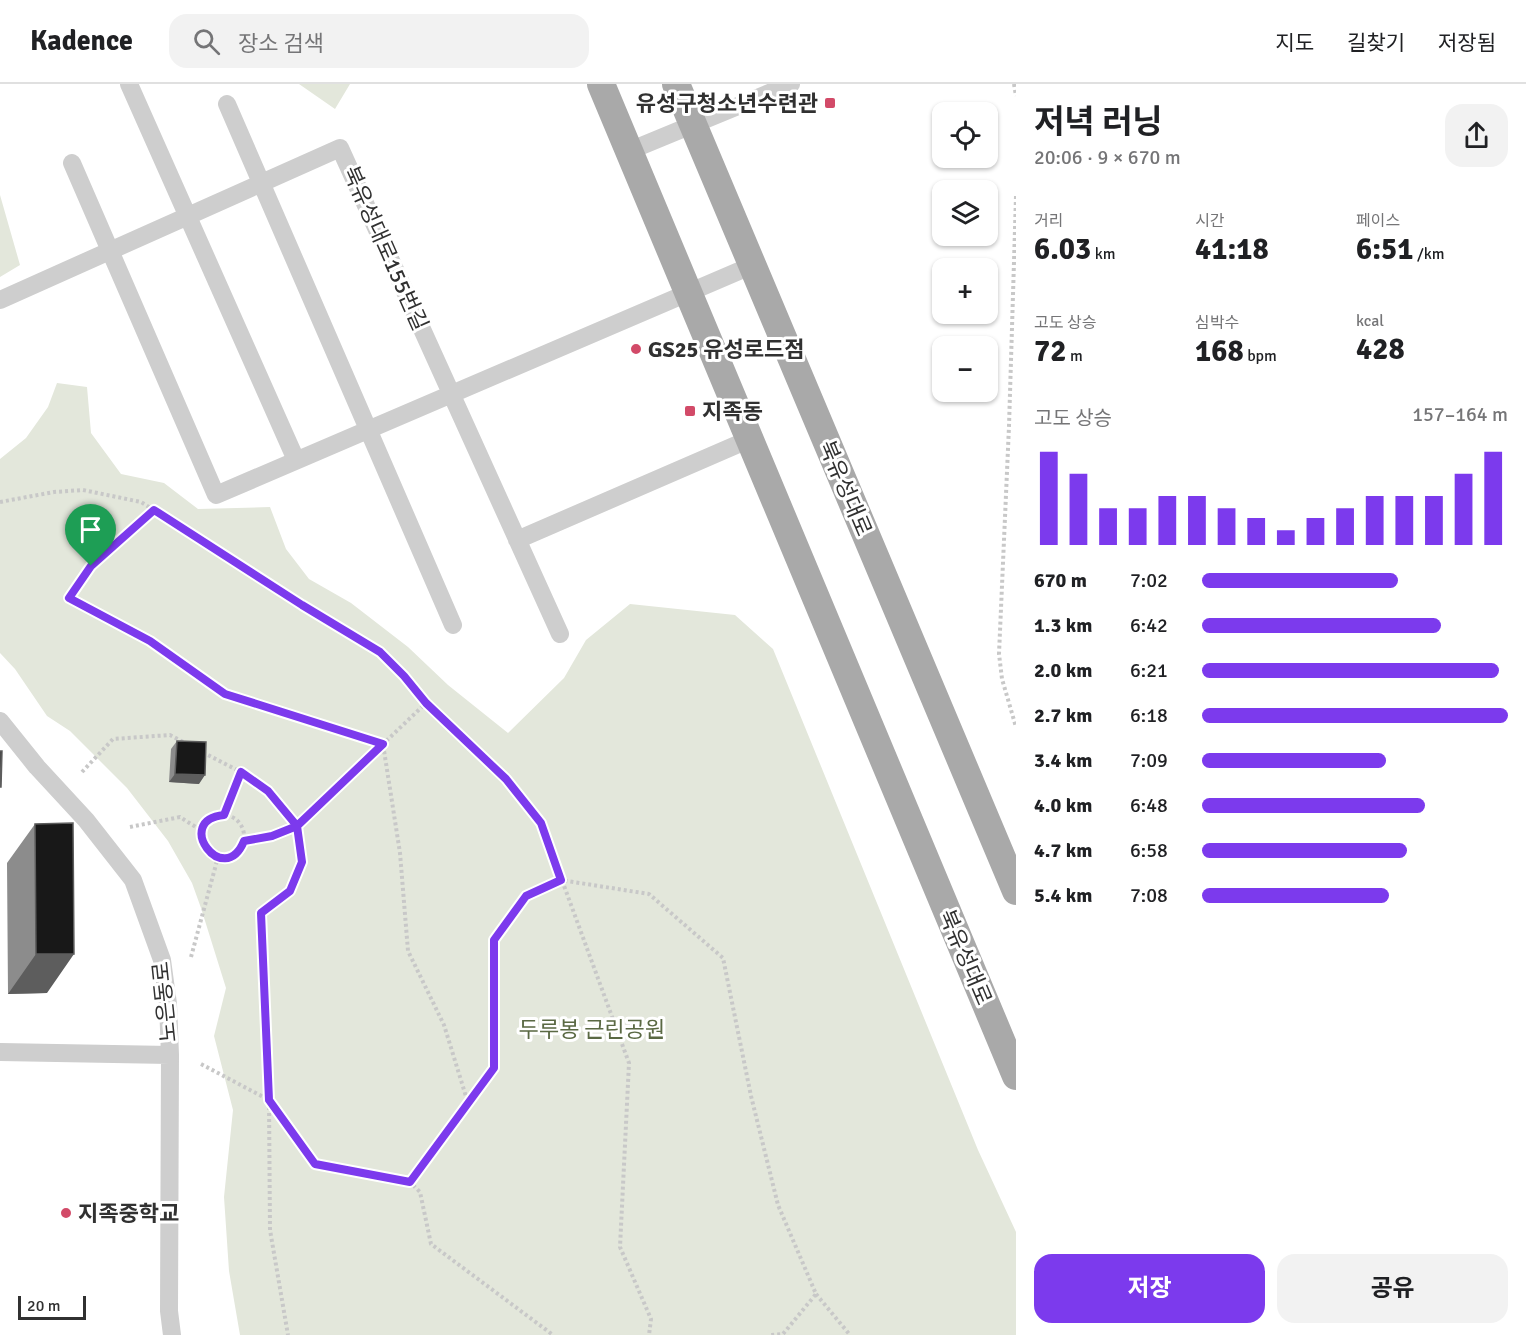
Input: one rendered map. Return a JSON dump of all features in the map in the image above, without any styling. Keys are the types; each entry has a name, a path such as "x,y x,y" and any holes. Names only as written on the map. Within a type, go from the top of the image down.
{"main road":[{"name":"북유성대로","path":"601,84 1016,1076"},
{"name":"북유성대로","path":"676,84 1016,891"}],"street":[{"path":"129,84 296,460"},
{"path":"629,151 791,84"},
{"path":"227,104 453,625"},
{"name":"북유성대로155번길","path":"0,300 340,148 560,634"},
{"path":"72,163 216,495 753,265"},
{"path":"517,540 750,439"},
{"name":"노은동로","path":"0,721 37,767 86,820 133,880 162,960 168,1004 170,1055 169,1311 172,1335"},
{"path":"0,1052 170,1055"}],"path":[{"path":"1014,84 1016,96"},
{"path":"1016,196 999,654 1002,679 1016,728"},
{"path":"0,502 54,492 83,490 141,502 380,652 426,703 506,779 541,823 629,1063 620,1246 651,1318 649,1335"},
{"path":"154,510 91,566 69,598 150,641 225,694 383,744"},
{"path":"244,841 272,836 297,826 426,703"},
{"path":"82,772 113,739 170,735 189,745"},
{"path":"383,744 400,853 408,951 444,1025 468,1103"},
{"path":"199,750 241,772 268,791 297,826 302,862 290,891 261,913 269,1100 270,1230 288,1335"},
{"path":"224,815 241,772"},
{"path":"224,815 231,817 242,826 244,841 237,853 218,857 203,844 202,831 210,819 224,815"},
{"path":"130,826 180,818 202,831"},
{"path":"191,957 218,857"},
{"path":"410,1182 494,1068 494,940 526,896 561,880 649,894 723,958 751,1096 778,1205 816,1294 850,1335"},
{"path":"201,1064 269,1100 315,1164 410,1182 420,1191 431,1244 553,1335"},
{"path":"770,1335 783,1334 816,1294"}],"green space":[{"path":"299,84 350,84 335,109"},
{"path":"0,195 20,265 0,277"},
{"name":"두루봉 근린공원","path":"57,383 87,387 91,433 121,474 164,483 198,509 270,507 286,549 309,579 351,603 408,647 448,685 508,733 564,678 586,640 630,604 735,615 773,649 978,1150 1016,1232 1016,1335 240,1335 229,1271 224,1197 233,1110 214,1036 226,988 201,908 192,883 168,841 127,788 70,731 47,716 15,669 0,653 0,459 26,438 48,407"}],"building":[{"path":"177,741 206,742 205,775 175,774"},
{"path":"0,751 2,751 1,787 0,787"},
{"path":"73,823 74,954 36,954 35,824"}],"place":[{"name":"유성구청소년수련관","path":"830,103"},
{"name":"GS25 유성로드점","path":"636,349"},
{"name":"지족동","path":"690,411"},
{"name":"지족중학교","path":"66,1213"}],"route":[{"path":"91,566 69,598 150,641 225,694 383,744 297,826 272,836 244,841 237,853 224,857 218,857 206,850 201,837 205,824 210,819 224,815 241,772 268,791 297,826 302,862 290,891 261,913 269,1100 315,1164 410,1182 494,1068 494,940 526,896 561,880 541,823 506,779 426,703 380,652 154,510 91,566"}]}
